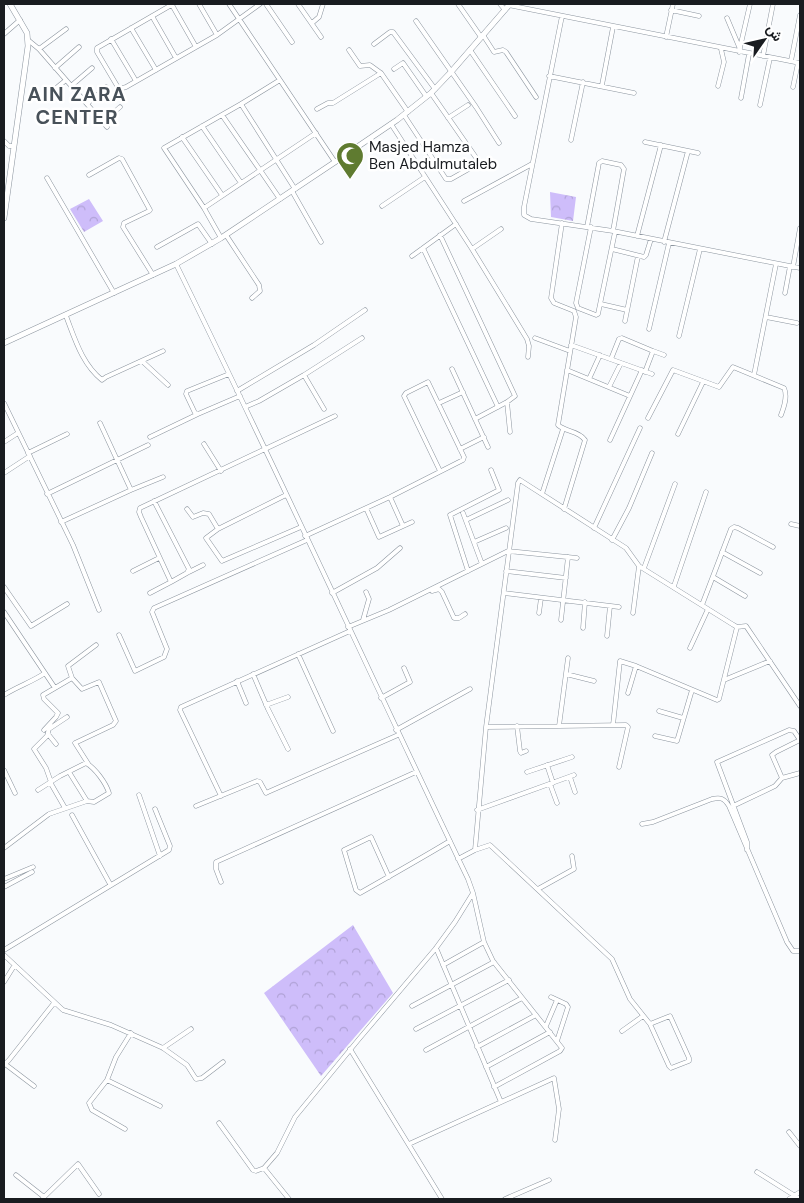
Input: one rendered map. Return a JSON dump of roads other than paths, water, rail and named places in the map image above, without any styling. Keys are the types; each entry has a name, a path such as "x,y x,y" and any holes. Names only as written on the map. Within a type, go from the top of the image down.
{"main road":[{"path":"4,218 27,61 28,40 20,20 10,4"},
{"path":"4,343 176,264 223,237 336,162 392,124 431,93 508,6"}],"street":[{"path":"196,47 173,4 111,39 98,47 97,50 118,87 123,88 156,70 217,35 260,4"},
{"path":"199,4 217,35"},
{"path":"229,4 336,162"},
{"path":"266,4 292,42"},
{"path":"298,4 321,37"},
{"path":"312,23 319,17 323,4"},
{"path":"458,4 494,52 503,50 506,52 536,97"},
{"path":"500,4 799,63 794,87"},
{"path":"666,37 672,4"},
{"path":"739,51 750,4"},
{"path":"763,56 773,4"},
{"path":"672,10 698,16"},
{"path":"791,61 800,15"},
{"path":"152,16 176,58"},
{"path":"562,16 532,164 524,215 531,219 589,227 800,268"},
{"path":"727,18 739,51"},
{"path":"4,34 20,20"},
{"path":"416,21 499,144"},
{"path":"602,85 614,27"},
{"path":"131,28 156,70"},
{"path":"38,49 66,29"},
{"path":"349,50 360,66 370,65 381,73 446,179 451,179 477,163 477,159 431,93 393,32 374,44"},
{"path":"111,39 136,81"},
{"path":"28,40 107,127"},
{"path":"55,68 78,47"},
{"path":"718,86 724,62 721,48"},
{"path":"470,50 515,116"},
{"path":"741,98 749,54"},
{"path":"760,105 770,58"},
{"path":"394,69 403,64 431,93"},
{"path":"71,86 92,68"},
{"path":"316,109 328,102 334,103 381,73"},
{"path":"549,76 602,85 634,93"},
{"path":"44,98 66,80"},
{"path":"252,298 260,291 259,285 223,237 164,148 280,80"},
{"path":"571,140 583,82"},
{"path":"87,104 106,87"},
{"path":"241,104 294,190 321,242"},
{"path":"448,118 468,105"},
{"path":"103,122 120,107"},
{"path":"222,115 280,199"},
{"path":"392,124 528,338 530,346 528,357"},
{"path":"202,126 241,183"},
{"path":"204,208 316,133"},
{"path":"182,137 222,196"},
{"path":"4,141 9,146 14,146"},
{"path":"645,142 698,153"},
{"path":"637,236 661,145"},
{"path":"649,329 688,151"},
{"path":"89,175 119,158 122,159 150,210 124,223 123,227 154,275"},
{"path":"602,161 621,164 624,170 612,249 601,304 596,315 578,308 576,303 589,227 599,163 602,161"},
{"path":"464,201 532,164"},
{"path":"382,206 425,176"},
{"path":"47,178 114,294"},
{"path":"562,223 551,298 554,304 576,313 557,422 559,427 581,435 586,440 564,509"},
{"path":"157,247 198,224 212,244"},
{"path":"412,256 456,224"},
{"path":"785,293 800,228"},
{"path":"472,249 501,229"},
{"path":"440,235 515,395 515,398 475,419"},
{"path":"612,249 638,256 646,256 651,239"},
{"path":"423,248 498,407"},
{"path":"679,336 700,249"},
{"path":"625,321 638,256"},
{"path":"176,264 265,449 398,735 450,841 473,893 484,942 494,962 562,1047 560,1051 494,1087"},
{"path":"754,375 776,264"},
{"path":"601,304 627,310"},
{"path":"237,391 292,359 365,310"},
{"path":"66,316 81,353 102,380 163,351"},
{"path":"684,316 691,318"},
{"path":"766,317 797,323"},
{"path":"245,407 304,375 362,338"},
{"path":"535,338 570,351"},
{"path":"611,359 620,338 664,354"},
{"path":"572,344 652,374"},
{"path":"610,440 653,350"},
{"path":"589,379 600,355"},
{"path":"142,361 168,385"},
{"path":"609,387 621,363"},
{"path":"648,418 673,370 721,387 733,367 785,389 784,407 781,416"},
{"path":"452,369 488,447"},
{"path":"567,370 630,396"},
{"path":"199,414 195,412 186,391 229,374"},
{"path":"304,375 324,409"},
{"path":"119,635 135,671 164,657 167,649 152,612 154,608 306,538 390,497 440,472 463,460 464,457 428,382 404,395 440,472"},
{"path":"678,434 703,382"},
{"path":"439,403 462,392"},
{"path":"150,437 240,396"},
{"path":"507,402 510,432"},
{"path":"4,403 6,413 73,545 98,610"},
{"path":"171,582 139,512 140,508 335,416"},
{"path":"100,423 130,490"},
{"path":"594,528 640,428"},
{"path":"542,494 563,429"},
{"path":"4,442 18,434"},
{"path":"4,473 29,455 67,434"},
{"path":"460,449 484,437"},
{"path":"204,444 221,470"},
{"path":"47,494 148,445"},
{"path":"612,540 629,508 652,453"},
{"path":"468,571 450,515 499,490 491,470"},
{"path":"61,522 163,477"},
{"path":"474,850 486,727 518,481 523,480 564,509 629,550 639,566 738,627 746,626 800,706"},
{"path":"644,568 675,484"},
{"path":"674,586 706,492"},
{"path":"286,495 218,529 206,538 220,561 224,561 301,527"},
{"path":"390,497 403,526"},
{"path":"466,520 508,500"},
{"path":"154,501 189,569 187,574"},
{"path":"366,508 379,537 412,522"},
{"path":"187,509 193,517 203,513 209,514 218,529"},
{"path":"463,513 482,564"},
{"path":"791,524 800,526"},
{"path":"702,605 730,532 734,527 773,547"},
{"path":"474,542 506,528"},
{"path":"332,593 377,568 400,548"},
{"path":"221,796 180,708 182,706 298,654 363,620 403,603 508,551 577,558"},
{"path":"722,552 760,573"},
{"path":"561,620 568,557"},
{"path":"133,571 159,558"},
{"path":"150,593 203,565"},
{"path":"633,613 639,566"},
{"path":"506,571 566,578"},
{"path":"713,577 745,596"},
{"path":"4,587 31,626 67,604"},
{"path":"403,603 408,603 439,589 444,594 454,618 459,618 465,614"},
{"path":"363,620 369,598 366,592"},
{"path":"504,592 619,607"},
{"path":"538,613 541,598"},
{"path":"583,628 585,602"},
{"path":"607,636 610,606"},
{"path":"690,648 708,609"},
{"path":"4,612 55,688"},
{"path":"613,725 620,661 717,700 719,699 738,627"},
{"path":"4,848 48,814 87,801 94,802 109,793 108,788 75,744 115,724 116,721 99,682 83,690 72,678 69,664 96,645"},
{"path":"298,654 333,730"},
{"path":"559,726 568,658"},
{"path":"724,680 770,661"},
{"path":"628,693 636,666"},
{"path":"381,698 410,682 404,668"},
{"path":"4,695 16,687 30,683 45,673"},
{"path":"253,674 288,749"},
{"path":"566,674 594,681"},
{"path":"65,808 46,768 34,749 44,740 48,729 58,713 43,696 72,678"},
{"path":"237,682 246,703"},
{"path":"396,730 470,689"},
{"path":"655,736 677,741 692,690"},
{"path":"266,705 288,697"},
{"path":"659,711 683,718"},
{"path":"48,729 67,717"},
{"path":"517,726 520,752 526,751"},
{"path":"486,727 626,726 628,727 620,767"},
{"path":"48,729 56,744"},
{"path":"747,850 747,842 717,762 790,730 794,731 800,740 772,755 782,778"},
{"path":"196,806 257,781 260,782 265,792 268,792 398,735"},
{"path":"527,772 572,757"},
{"path":"38,790 86,763 91,766"},
{"path":"547,765 557,803"},
{"path":"4,770 15,793"},
{"path":"69,772 87,801"},
{"path":"221,882 216,869 216,862 416,772"},
{"path":"733,806 775,786 782,778 800,773"},
{"path":"477,810 572,776 575,792"},
{"path":"139,796 160,856"},
{"path":"642,824 653,822 720,798 726,802 790,948 795,952 800,951"},
{"path":"4,950 110,884 160,856 170,848 155,809"},
{"path":"72,815 110,884"},
{"path":"389,877 371,837 344,850 357,892 360,893 389,877 450,841"},
{"path":"458,859 490,844 609,955 629,997 650,1024 670,1068 689,1061 670,1016 650,1024"},
{"path":"538,889 574,868 572,856"},
{"path":"4,879 33,867"},
{"path":"4,887 32,872"},
{"path":"219,1123 253,1170 256,1171 264,1168 282,1146 293,1120 350,1049 436,948 473,893"},
{"path":"443,965 484,942"},
{"path":"436,948 501,1102"},
{"path":"4,955 54,1003 67,1012 104,1022 163,1048 187,1065 196,1079 202,1078 223,1062"},
{"path":"412,1006 494,962"},
{"path":"4,982 14,966"},
{"path":"416,1029 509,980"},
{"path":"551,997 568,1007 557,1041"},
{"path":"426,1050 522,998"},
{"path":"546,1026 557,1000"},
{"path":"34,1086 4,1064 54,1003"},
{"path":"477,1047 536,1015"},
{"path":"622,1031 643,1016"},
{"path":"163,1048 191,1029"},
{"path":"486,1067 550,1032"},
{"path":"125,1129 92,1110 89,1106 89,1101 107,1080 116,1058 131,1033"},
{"path":"350,1049 442,1199"},
{"path":"409,1144 554,1078 559,1109 555,1140"},
{"path":"107,1080 160,1106"},
{"path":"789,1132 800,1146"},
{"path":"16,1175 43,1198 78,1164 99,1194"},
{"path":"264,1168 289,1199"},
{"path":"757,1172 798,1198"},
{"path":"504,1199 550,1180"},
{"path":"798,1198 800,1192"},
{"path":"789,1199 792,1197 798,1198"}],"place":[{"name":"Masjed Hamza Ben Abdulmutaleb","path":"350,180"}],"district":[{"name":"AIN ZARA CENTER","path":"77,106"}]}
